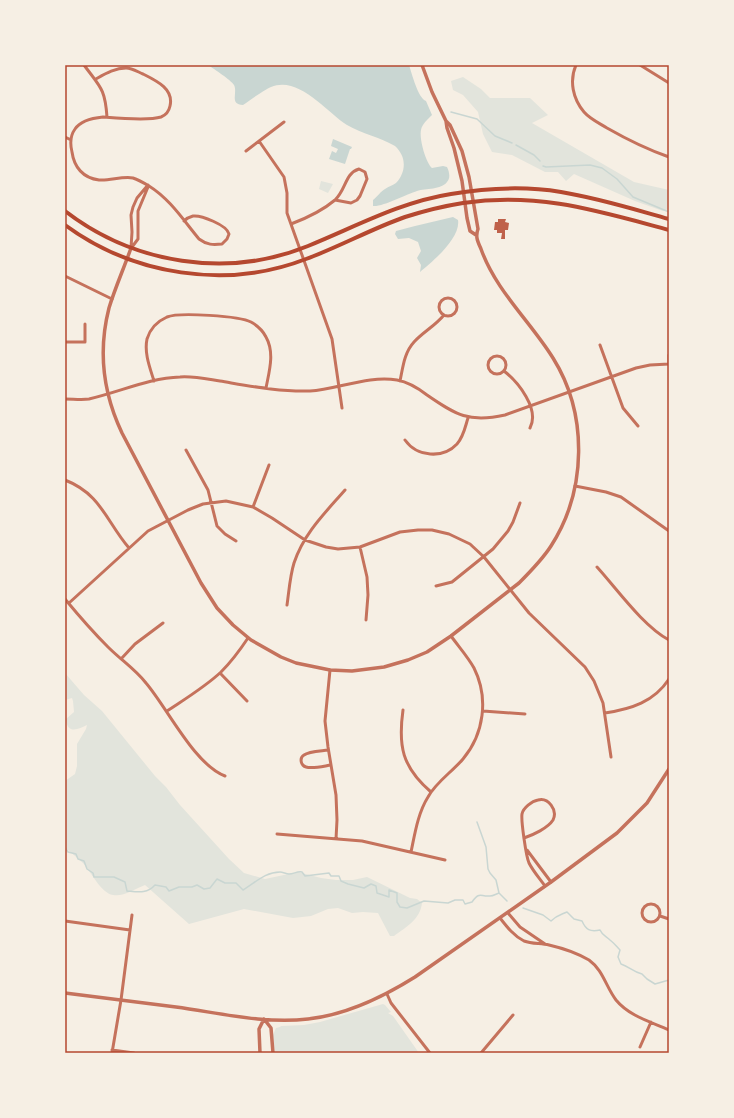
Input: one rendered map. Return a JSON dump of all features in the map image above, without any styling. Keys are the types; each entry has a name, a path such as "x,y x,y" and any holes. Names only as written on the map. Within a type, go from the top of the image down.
{"main road":[{"path":"65,211 94,231 117,243 131,248 179,261 215,264 256,261 275,257 300,249 396,209 432,198 463,192 492,189 560,192 599,199 669,220"},
{"path":"65,225 99,246 127,258 161,269 211,275 231,275 260,272 283,267 304,260 405,217 429,210 473,202 514,200 558,203 611,214 669,230"}],"street":[{"path":"84,65 96,79 104,92 107,117"},
{"path":"148,185 138,211 138,239 131,248 127,258 112,299 105,327 103,366 107,394 122,433 210,597 227,619 248,638 266,650 306,666 330,670 365,670 394,664 427,652 451,636 510,590 531,571 552,544 567,515 575,486 578,461 578,435 575,412 569,392 553,359 494,278 485,260 476,235 478,229 469,177 462,151 426,79 422,65"},
{"path":"576,65 573,77 574,91 576,98 585,113 631,142 669,157"},
{"path":"640,65 669,83"},
{"path":"96,79 111,71 128,68 134,70 160,83 167,89 171,99 169,111 160,117 149,118 95,117 78,125 72,135 71,140 74,164 80,171 100,180 132,178 148,185 161,194 184,221 205,244 222,244 227,239 229,234 226,228 200,216 193,216 184,221"},
{"path":"446,121 446,128 457,162 470,232 476,235"},
{"path":"246,151 284,122"},
{"path":"65,137 71,140"},
{"path":"259,141 284,177 287,193 287,213 332,340 342,408"},
{"path":"291,224 313,216 335,200 346,186 352,171 359,169 365,172 367,179 357,200 351,204 335,200"},
{"path":"131,248 131,215 133,207 137,198 148,185"},
{"path":"65,276 112,299"},
{"path":"445,298 454,299 457,304 456,313 450,316 444,315 439,308 440,302 445,298"},
{"path":"154,381 146,354 146,347 150,333 158,323 167,317 176,315 232,318 243,319 251,322 260,329 267,338 270,357 266,388"},
{"path":"400,381 404,360 410,348 417,339 444,315"},
{"path":"65,342 85,342 85,324"},
{"path":"600,345 624,408 638,426"},
{"path":"65,399 87,399 174,377 192,377 266,388 299,391 326,389 378,379 400,381 415,387 450,410 468,418 493,418 643,367 669,364 669,355"},
{"path":"496,356 503,359 506,364 504,371 500,374 492,373 488,367 490,360 496,356"},
{"path":"504,371 520,386 533,418 530,428"},
{"path":"405,440 413,448 426,454 443,453 451,449 459,442 464,433 468,418"},
{"path":"186,450 205,482 212,503 217,526 225,534 236,541"},
{"path":"253,507 269,465"},
{"path":"65,480 84,489 97,501 113,528 129,548"},
{"path":"575,486 606,492 621,497 669,531"},
{"path":"288,605 291,574 304,540 320,518 345,490"},
{"path":"69,604 148,531 198,505 226,501 253,507 304,540 317,546 338,549 360,547 400,532 432,530 449,534 463,540 484,556 510,590 542,626 584,667 599,691 605,713 611,757"},
{"path":"436,586 452,582 493,549 513,522 520,503"},
{"path":"360,547 367,577 368,595 366,620"},
{"path":"597,567 644,621 655,631 669,640"},
{"path":"65,599 100,640 146,682 192,747 210,767 216,772 225,776"},
{"path":"121,659 135,644 163,623"},
{"path":"411,852 420,812 431,792 462,760 473,745 479,730 483,711 481,686 475,671 468,657 451,636"},
{"path":"167,711 220,673 248,638"},
{"path":"330,670 325,721 337,806 336,839"},
{"path":"220,673 247,701"},
{"path":"605,713 622,710 643,703 654,696 669,679"},
{"path":"404,710 400,733 404,757 414,775 431,792"},
{"path":"483,711 525,714"},
{"path":"328,750 305,754 302,757 301,762 303,766 307,768 332,765"},
{"path":"65,993 264,1019 308,1019 349,1010 387,994 415,978 602,845 633,818 651,798 669,769"},
{"path":"524,838 535,834 552,821 554,813 549,802 538,800 525,808 522,814 524,838 530,865 545,886"},
{"path":"277,834 362,841 445,860"},
{"path":"527,850 551,882"},
{"path":"653,904 659,908 660,916 657,920 650,922 643,918 642,910 645,906 653,904"},
{"path":"508,913 520,927 547,945"},
{"path":"132,915 112,1051 134,1053"},
{"path":"660,916 669,919"},
{"path":"500,918 509,929 525,941 547,945 589,960 601,973 621,1005 632,1014 669,1030"},
{"path":"65,921 130,930"},
{"path":"387,994 391,1003 430,1053"},
{"path":"481,1053 513,1015"},
{"path":"260,1053 258,1029 264,1019"},
{"path":"264,1019 271,1028 273,1053"},
{"path":"640,1047 651,1022"}],"shaded area":[{"path":"208,65 409,65 418,91 426,101 432,115 421,130 421,139 425,156 432,168 443,166 447,167 449,179 444,185 417,191 389,202 373,206 373,200 384,190 396,183 402,174 404,164 403,159 399,150 395,146 347,125 302,90 291,86 281,85 271,87 243,105 236,103 234,85"},
{"path":"463,77 481,89 490,98 530,98 548,115 532,123 634,182 669,190 669,209 663,211 635,201 574,174 566,181 558,172 545,172 512,155 492,152 483,134 478,112 463,95 453,90 451,81"},
{"path":"333,139 352,147 345,164 329,159 332,151 336,153 338,149 331,146"},
{"path":"321,181 333,184 328,193 319,189"},
{"path":"453,217 458,220 458,227 455,234 445,249 420,272 421,265 417,258 421,251 418,242 409,238 398,239 395,234 396,231"},
{"path":"65,673 84,695 102,711 180,805 229,859 244,873 265,879 298,872 336,880 353,880 367,877 410,898 417,899 422,903 421,909 415,919 394,936 390,936 378,913 352,913 338,908 328,909 311,916 293,918 244,909 189,924 145,885 121,895 113,895 104,890 84,864 65,847 65,781 75,774 77,766 77,744 87,725 74,730 67,724 66,719 74,712 72,698 65,700"},
{"path":"383,1004 391,1012 388,1013 393,1016 419,1053 275,1053 273,1035 276,1028 281,1026 304,1025 320,1022"}],"building":[{"path":"498,219 506,219 505,222 509,223 508,230 505,230 505,239 501,239 502,233 497,233 497,230 494,230 495,222 498,222"}],"waterway":[{"path":"451,112 477,119 495,136 512,143"},
{"path":"516,145 534,155 540,161"},
{"path":"543,166 590,165 602,168 617,179 633,197 669,212"},
{"path":"477,822 486,847 488,869 496,880 499,893 507,901"},
{"path":"65,847 68,852 76,854 78,859 84,861 87,869 93,873 94,877 114,877 125,882 127,891 146,891 155,885 166,887 169,891 179,887 192,887 197,885 204,889 210,888 217,879 225,883 236,883 243,890 260,878 275,872 289,874 302,872 305,876 329,873 331,876 339,876 341,881 364,888 371,884 376,886 377,893 389,897 389,890 397,893 397,902 400,907 407,908 424,901 448,903 455,900 463,900 465,904 472,902 480,895 491,896 499,893"},
{"path":"523,908 543,915 551,921 557,916 567,912 574,919 582,921 589,930 600,930 613,942 620,950 618,957 621,964 642,974 655,984 669,980"}]}
